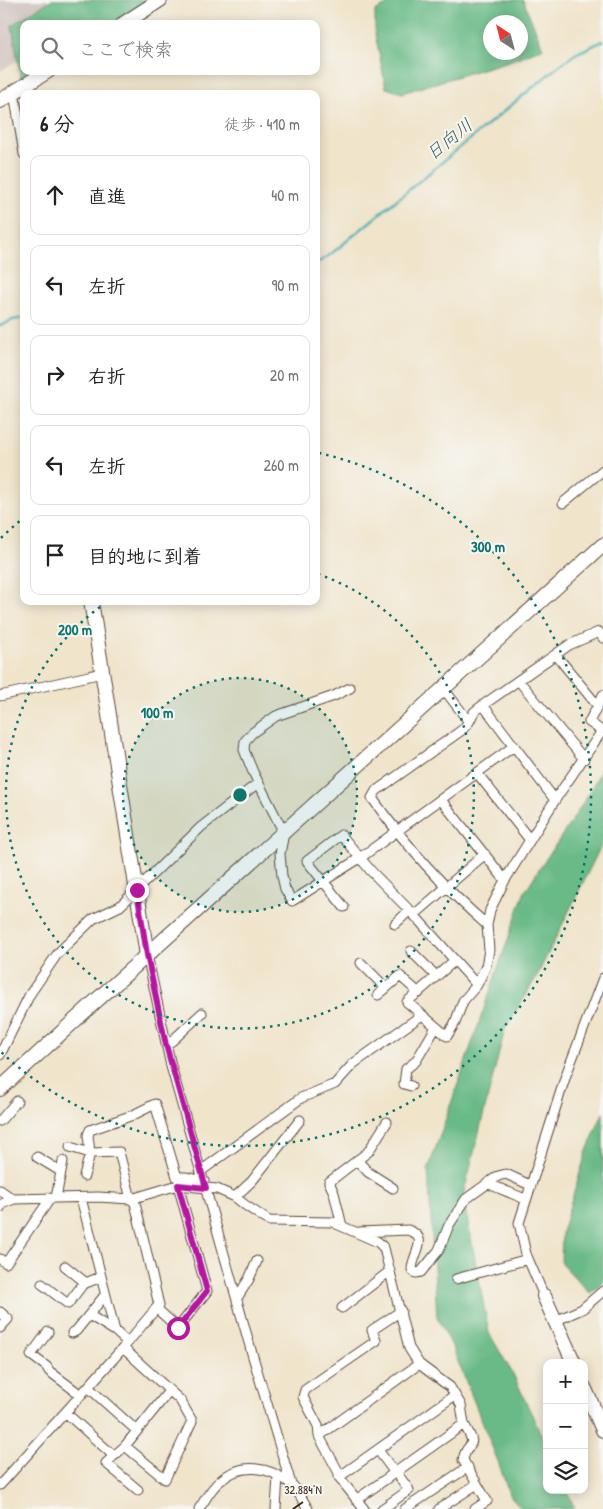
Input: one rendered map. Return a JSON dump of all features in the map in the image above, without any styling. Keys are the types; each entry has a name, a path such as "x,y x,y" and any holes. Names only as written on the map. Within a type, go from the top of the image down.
{"street":[{"path":"129,20 160,0"},
{"path":"0,101 42,75"},
{"path":"14,92 20,129"},
{"path":"562,503 603,470"},
{"path":"0,1089 603,545"},
{"path":"92,605 147,955 166,1045 291,1484 308,1509"},
{"path":"487,926 469,910 396,832 372,798 376,791 462,730 474,712 483,705 569,645 602,633"},
{"path":"556,654 597,705"},
{"path":"0,696 102,674"},
{"path":"519,681 584,759"},
{"path":"350,688 334,696 276,716 245,741 244,750 258,783 284,833 280,854 282,876 285,888 292,901 360,858 514,746"},
{"path":"444,688 469,722"},
{"path":"454,961 407,1002 447,1036 455,1023 463,1001 477,986 486,966 489,950 487,926 490,910 504,880 602,731 589,722 603,695"},
{"path":"483,705 555,800"},
{"path":"477,773 530,840"},
{"path":"0,1055 30,994 58,953 94,920 120,906 200,827 258,783"},
{"path":"441,800 504,880"},
{"path":"344,907 307,861 341,835 477,986"},
{"path":"395,924 447,886 485,854"},
{"path":"411,951 436,976"},
{"path":"361,963 386,988"},
{"path":"378,995 400,976 418,992"},
{"path":"572,1359 528,1259 519,1223 525,1199 566,1075 603,978"},
{"path":"166,1045 202,1013"},
{"path":"201,1171 301,1098 335,1084 353,1064 422,1014"},
{"path":"404,1084 406,1069 416,1061 436,1027"},
{"path":"0,1121 17,1101"},
{"path":"84,1176 90,1153 88,1135 90,1130 132,1115 155,1104 177,1178 186,1177 235,1197 269,1221 332,1222 378,1242 384,1248 409,1348 419,1364 450,1387 461,1405 464,1424 472,1438 472,1444 464,1454 463,1460 487,1501 474,1509"},
{"path":"235,1197 252,1181 300,1120"},
{"path":"342,1226 334,1193 329,1182 368,1152 387,1122"},
{"path":"0,1485 159,1305 134,1202 131,1198 119,1152 90,1153 70,1147"},
{"path":"37,1157 60,1171"},
{"path":"357,1160 368,1172 393,1188"},
{"path":"0,1259 6,1263 53,1198 63,1161"},
{"path":"356,1232 408,1230 415,1232 419,1236 420,1241 412,1264 412,1270 416,1273 421,1272 439,1250 448,1225 466,1199 498,1176 506,1174 530,1185"},
{"path":"0,1208 2,1204 13,1199 131,1198 178,1185 205,1184"},
{"path":"489,1184 525,1199"},
{"path":"156,1308 178,1328 207,1291 178,1185"},
{"path":"0,1190 13,1199"},
{"path":"81,1198 114,1331"},
{"path":"456,1279 528,1259"},
{"path":"237,1298 249,1279 257,1261"},
{"path":"65,1266 86,1283"},
{"path":"342,1308 390,1271"},
{"path":"42,1284 68,1304 83,1284 101,1277"},
{"path":"556,1321 582,1309 603,1292"},
{"path":"72,1333 105,1295"},
{"path":"364,1509 339,1477 339,1473 320,1436 318,1426 303,1397 305,1390 376,1342 372,1330 401,1310"},
{"path":"0,1312 8,1319 0,1328"},
{"path":"89,1315 114,1331 125,1345 180,1400 192,1421 165,1479 125,1446"},
{"path":"48,1332 31,1355 81,1395"},
{"path":"320,1436 419,1364"},
{"path":"88,1387 137,1431"},
{"path":"138,1490 106,1463 125,1446 169,1391"},
{"path":"339,1477 455,1395"},
{"path":"588,1396 603,1430"},
{"path":"66,1412 114,1456"},
{"path":"356,1500 464,1424"},
{"path":"378,1450 410,1490 382,1509"},
{"path":"200,1509 218,1482 239,1469 254,1468 278,1476 291,1484"},
{"path":"406,1509 468,1468"},
{"path":"276,1509 278,1476"},
{"path":"439,1509 477,1484"}],"shaded area":[{"path":"0,0 115,0 39,20 20,20 20,58 0,71"}],"green space":[{"path":"51,0 148,0 116,20 20,20 20,74 12,25"},
{"path":"396,0 523,0 543,48 528,54 528,15 483,15 483,60 512,60 402,93 386,88 375,34 375,11"},
{"path":"20,75 29,75 21,80"},
{"path":"603,766 603,842 537,976 505,1029 463,1196 489,1333 513,1374 543,1438 543,1494 569,1494 575,1509 522,1509 509,1494 451,1344 437,1317 428,1170 524,893 595,783"},
{"path":"603,1113 603,1283 590,1293 561,1263 562,1232 586,1153"}],"waterway":[{"name":"日向川","path":"320,261 560,65 575,54 603,41"},
{"name":"日向川","path":"0,326 20,319"}],"route":[{"path":"137,890 147,955 166,1045 206,1188 178,1185 207,1291 178,1328"}]}
